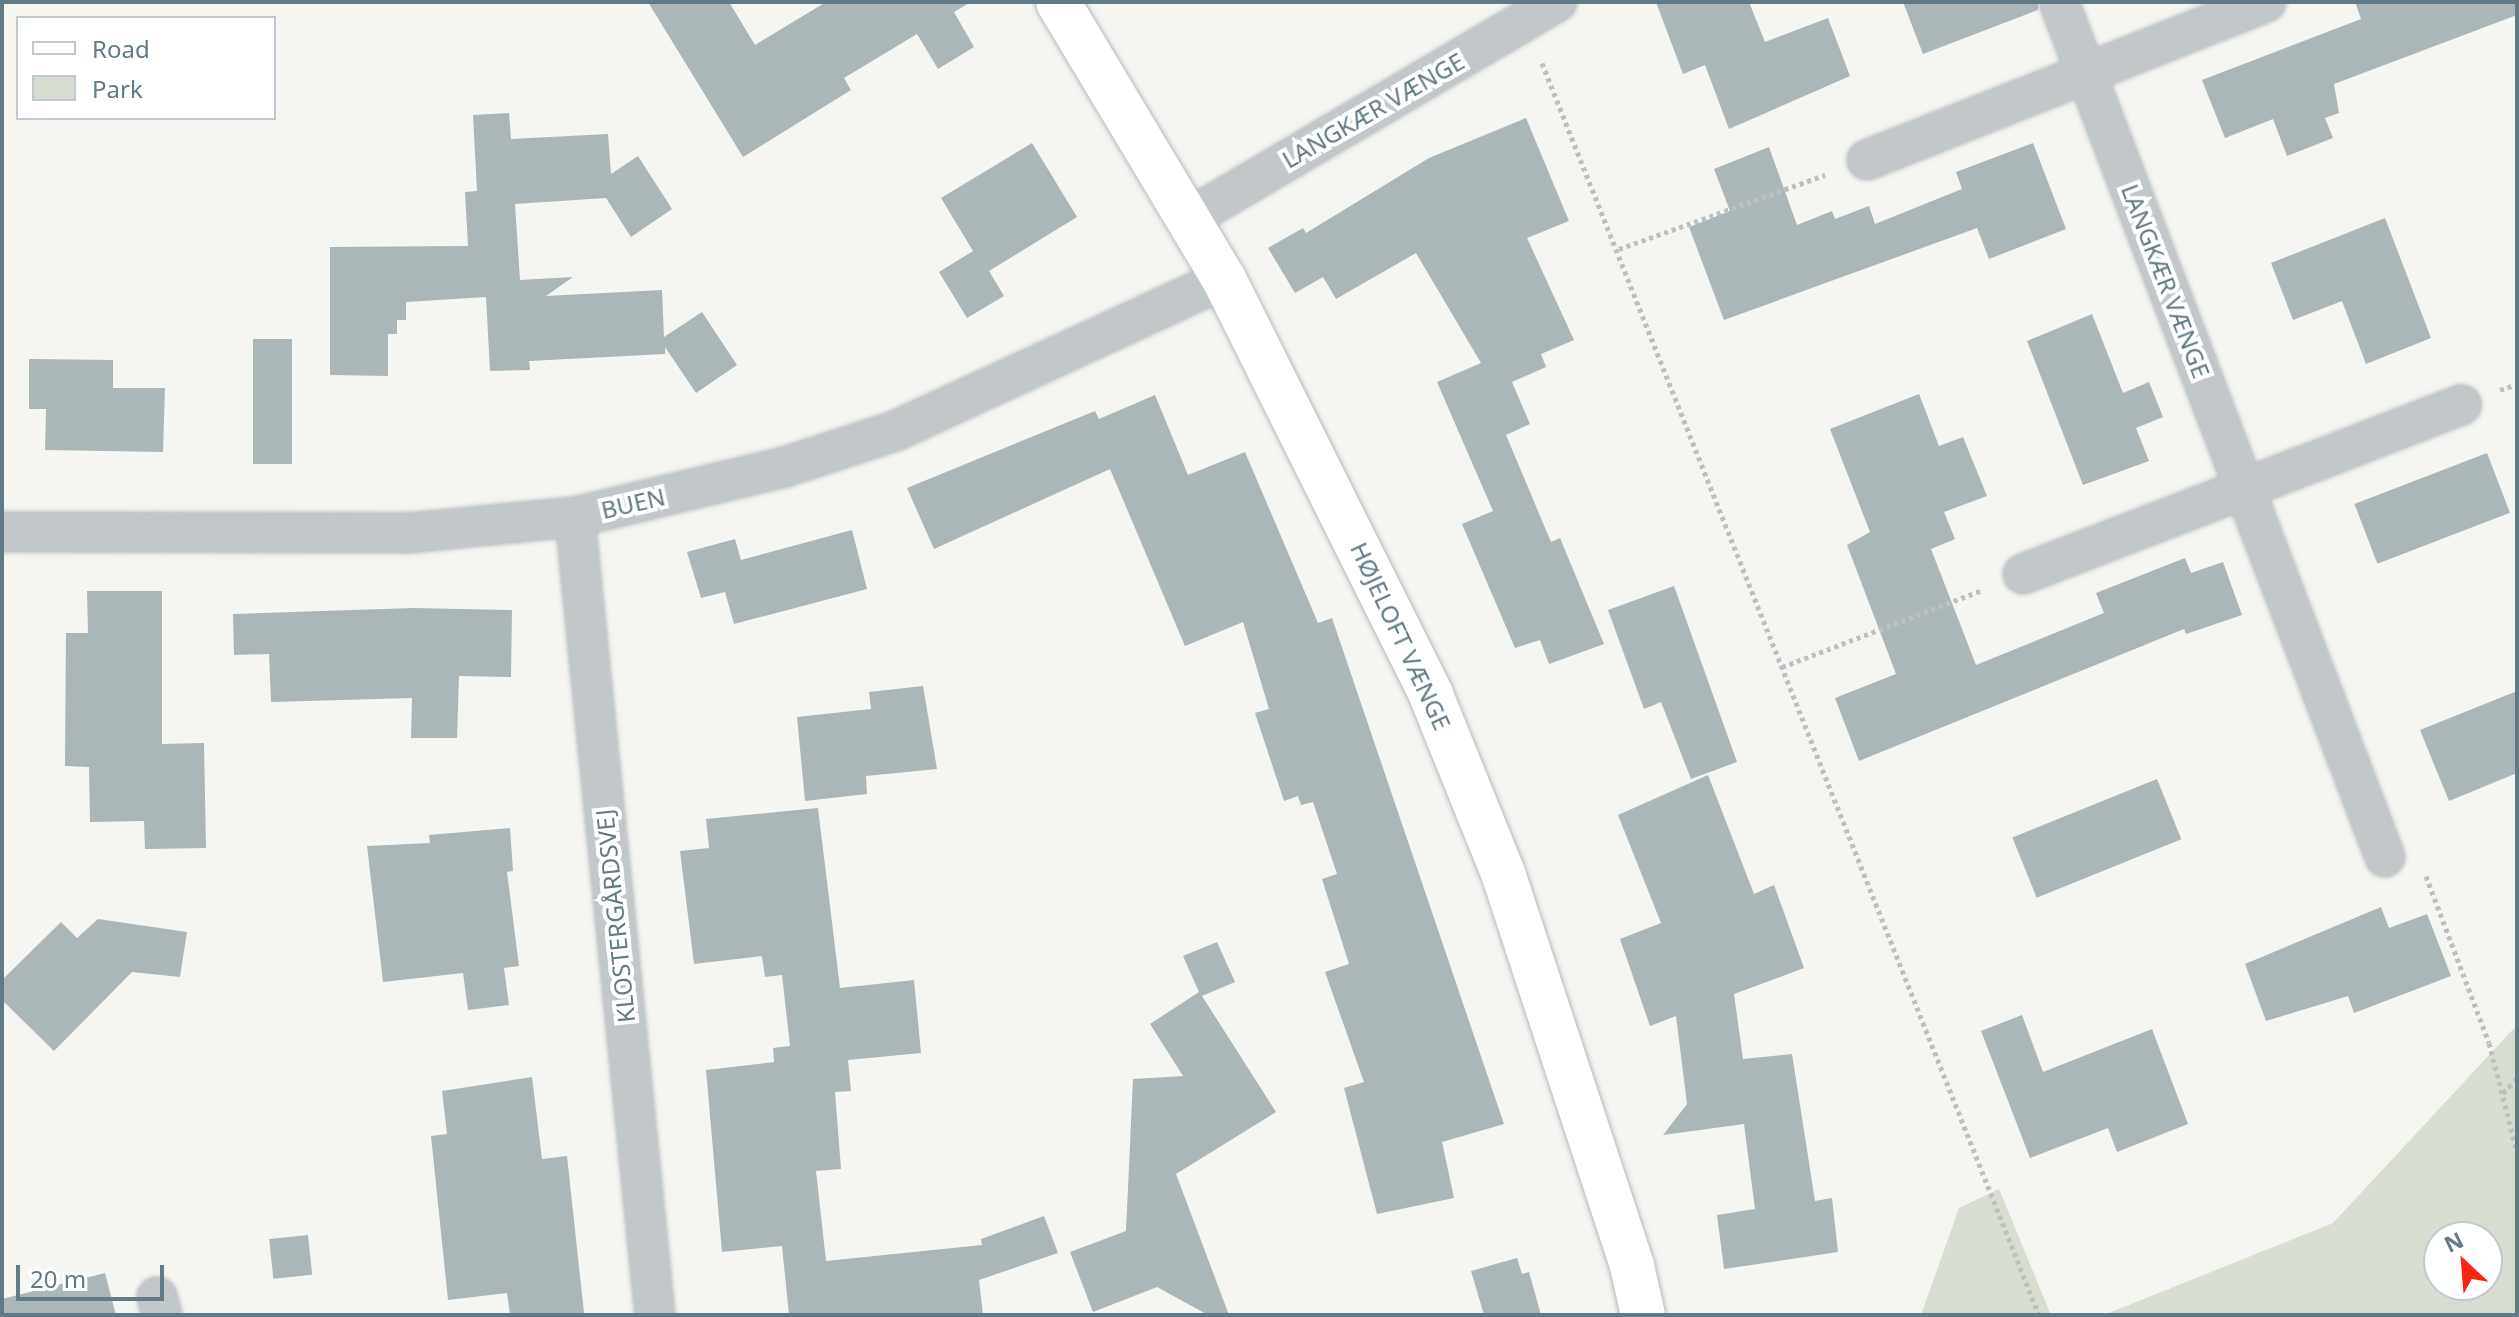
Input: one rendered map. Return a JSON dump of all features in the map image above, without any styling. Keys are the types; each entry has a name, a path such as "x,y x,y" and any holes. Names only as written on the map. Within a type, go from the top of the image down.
{"street":[{"name":"HØJELOFT VÆNGE","path":"1058,2 1224,279 1371,566 1503,873 1562,1049 1643,1315"},
{"name":"LANGKÆR VÆNGE","path":"1188,219 1557,2"},
{"name":"LANGKÆR VÆNGE","path":"2059,2 2385,857"},
{"path":"1867,160 2266,2"},
{"name":"BUEN","path":"2,532 408,533 575,517 785,467 895,431 1224,279"},
{"path":"2023,574 2462,405"},
{"name":"KLOSTERGÅRDSVEJ","path":"575,517 655,1315"}],"path":[{"path":"1525,21 1619,249 2039,1315"},
{"path":"1619,249 1867,160"},
{"path":"1782,667 2023,574"},
{"path":"2385,857 2425,874 2503,1093 2517,1152"},
{"path":"2503,1093 2517,1078"}],"green space":[{"path":"2517,1025 2517,1315 2104,1315 2333,1223"},
{"path":"1999,1189 2051,1315 1921,1315 1959,1208"}],"building":[{"path":"648,2 729,2 755,45 826,2 971,2 954,12 974,47 938,69 917,34 844,78 851,90 743,157"},
{"path":"1656,2 1749,2 1765,42 1828,18 1850,76 1729,129 1705,65 1683,74"},
{"path":"1903,2 2038,2 2038,10 1923,54"},
{"path":"2355,2 2517,2 2517,15 2334,84 2339,113 2325,118 2333,138 2287,156 2273,119 2225,138 2202,80 2361,19"},
{"path":"509,113 511,139 608,134 611,174 638,156 672,209 631,237 606,198 515,204 520,280 573,277 546,296 662,290 664,337 702,312 737,365 696,393 665,347 665,354 529,361 530,370 490,371 486,297 406,302 406,320 397,320 397,334 388,334 388,376 330,375 330,247 468,246 465,192 477,191 473,115"},
{"path":"1526,118 1569,221 1527,238 1574,340 1541,354 1546,367 1512,382 1530,424 1506,435 1551,542 1560,538 1604,644 1549,664 1540,640 1515,648 1462,524 1493,511 1437,382 1481,363 1416,253 1336,299 1323,277 1295,293 1268,248 1303,228 1306,233 1429,158"},
{"path":"1032,143 1077,217 989,271 1004,296 967,318 939,272 973,251 941,198"},
{"path":"2033,143 2066,229 1989,259 1977,228 1724,320 1689,227 1730,211 1714,169 1769,147 1797,225 1832,211 1835,219 1869,206 1875,224 1962,189 1956,172"},
{"path":"2385,218 2431,338 2366,364 2342,301 2293,320 2271,263"},
{"path":"2092,314 2123,393 2149,382 2163,417 2136,428 2149,461 2083,485 2027,341"},
{"path":"253,339 292,339 292,464 253,464"},
{"path":"29,359 113,360 113,388 165,388 163,452 45,450 46,409 29,409"},
{"path":"1919,394 1939,446 1963,437 1987,496 1944,512 1955,539 1931,549 1976,665 2104,613 2096,593 2185,558 2191,573 2223,562 2242,615 2186,634 2184,629 1859,761 1835,698 1896,674 1847,545 1870,532 1830,429"},
{"path":"1155,395 1188,475 1245,452 1318,623 1332,618 1504,1124 1442,1142 1454,1198 1377,1214 1344,1088 1364,1082 1325,972 1349,964 1322,879 1337,874 1313,802 1301,805 1298,796 1284,801 1255,713 1269,709 1243,622 1185,646 1110,469 934,549 907,488 1095,411 1099,419"},
{"path":"2487,453 2510,513 2377,564 2354,504"},
{"path":"852,530 867,589 734,624 725,592 701,598 687,552 735,539 741,560"},
{"path":"1674,586 1737,762 1691,779 1661,702 1644,709 1608,610"},
{"path":"87,591 162,591 162,744 204,743 206,848 145,849 144,821 90,822 89,767 65,766 66,633 88,633"},
{"path":"414,608 512,610 511,677 459,676 457,738 411,738 412,698 271,702 269,654 234,655 233,614"},
{"path":"923,686 937,769 866,776 867,794 805,801 797,717 871,709 869,692"},
{"path":"2517,691 2517,773 2449,801 2420,730"},
{"path":"1708,775 1754,894 1774,885 1804,968 1734,994 1743,1059 1792,1054 1815,1201 1832,1198 1838,1252 1724,1269 1717,1215 1755,1209 1744,1124 1663,1135 1687,1104 1676,1016 1650,1026 1620,939 1661,923 1618,815"},
{"path":"2157,779 2181,839 2037,898 2012,837"},
{"path":"818,808 840,988 914,980 921,1053 848,1060 851,1091 835,1092 841,1169 816,1171 826,1261 982,1245 981,1239 1044,1216 1058,1253 979,1280 983,1315 789,1315 782,1246 722,1252 706,1070 774,1062 773,1048 790,1046 782,975 765,977 762,956 694,964 680,851 709,848 706,819"},
{"path":"510,828 513,871 507,872 519,966 504,968 509,1005 468,1010 463,973 383,982 367,846 430,843 429,835"},
{"path":"2381,907 2389,928 2427,914 2451,976 2354,1013 2348,996 2266,1021 2245,964"},
{"path":"98,919 187,932 180,977 132,972 54,1051 2,1000 2,980 61,922 77,938"},
{"path":"1217,942 1235,982 1202,996 1276,1112 1176,1174 1229,1315 1208,1315 1157,1287 1093,1312 1070,1252 1126,1231 1133,1079 1183,1076 1150,1024 1199,992 1183,956"},
{"path":"2022,1015 2043,1072 2152,1029 2188,1124 2117,1152 2108,1128 2030,1158 1981,1031"},
{"path":"532,1077 542,1159 567,1156 584,1313 510,1315 507,1293 448,1300 431,1136 447,1134 442,1091"},
{"path":"308,1235 312,1275 273,1279 269,1239"},
{"path":"1517,1258 1522,1274 1529,1272 1541,1315 1484,1315 1471,1271"},
{"path":"105,1273 116,1315 2,1315 2,1299"}]}
